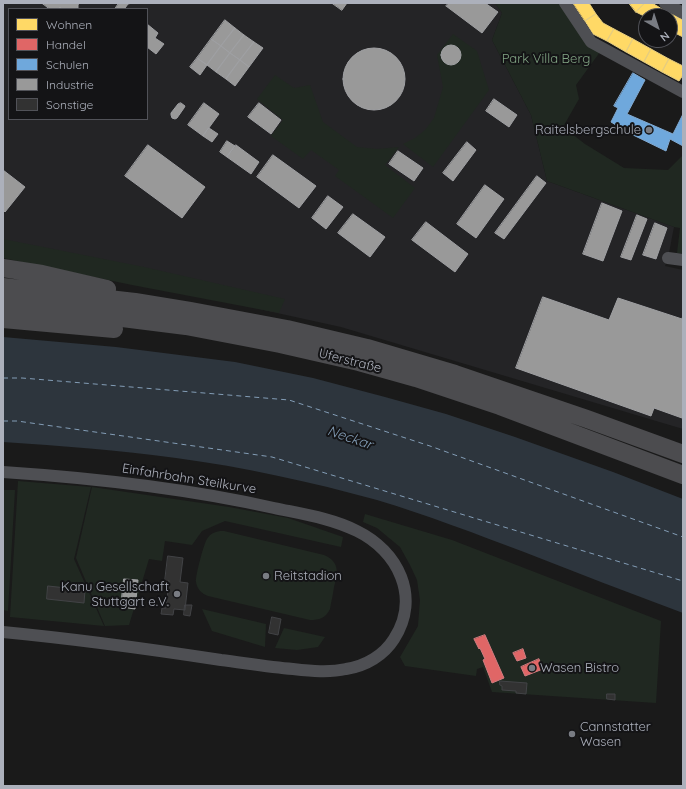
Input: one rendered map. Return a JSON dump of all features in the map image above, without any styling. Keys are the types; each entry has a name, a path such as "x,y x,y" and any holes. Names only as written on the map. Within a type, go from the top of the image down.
{"highway":[{"path":"3,268 42,274 106,288 135,302"},
{"name":"Uferstraße","path":"3,287 135,302 287,329 367,348 455,374 587,419 683,454"},
{"name":"Uferstraße","path":"3,303 186,326 280,344 359,362 416,378 500,406 683,475"},
{"path":"3,319 157,332 186,326"}],"street":[{"path":"565,3 591,42 683,92"},
{"path":"665,3 683,12"},
{"path":"668,258 683,260"},
{"name":"Einfahrbahn Steilkurve","path":"3,472 120,482 219,497 329,520 366,535 389,556 398,571 404,587 406,603 405,613 400,628 391,643 380,654 364,664 348,669 327,672 276,667 76,639 3,632"}],"shaded area":[{"path":"3,3 495,3 502,13 492,40 531,115 547,181 674,227 665,266 683,270 683,429 341,327 108,276 3,256"}],"green space":[{"name":"Park Villa Berg","path":"495,3 559,3 600,52 576,85 579,99 563,127 585,144 624,168 668,170 683,155 683,253 677,253 680,228 547,181 531,115 492,40 502,13"},
{"path":"453,34 477,51 489,90 433,167 403,144 415,138 425,130 434,118 443,87 437,55"},
{"path":"275,75 294,88 310,85 323,122 357,147 377,149 399,147 385,165 415,188 393,218 335,176 339,170 311,150 303,159 271,136 283,120 257,99"},
{"path":"3,239 144,267 285,299 279,313 132,285 3,258"},
{"path":"18,481 91,487 74,559 104,626 10,617"},
{"path":"92,487 229,507 288,518 343,537 341,547 225,521 202,531 192,545 165,541 162,561 149,559 129,625 105,626 76,558"},
{"path":"3,490 15,490 8,611 3,610"},
{"path":"365,514 452,540 661,621 656,703 492,692 483,667 477,669 476,676 405,666 400,657 418,626 420,600 417,580 400,547 377,528 363,522"},
{"name":"Reitstadion","path":"220,531 324,555 333,561 337,573 330,609 326,615 316,620 310,620 208,596 202,593 197,587 196,582 202,553 208,537"},
{"path":"202,609 266,624 265,647 212,631"},
{"path":"284,628 325,637 318,647 297,650 275,648"}],"water":[{"name":"Neckar","path":"3,337 116,347 235,362 313,378 446,414 613,472 683,499 683,613 433,518 377,500 327,487 252,470 155,455 112,450 3,442"}],"building: Wohnen":[{"path":"573,3 589,3 596,14 585,21"},
{"path":"629,3 645,3 638,8 636,12"},
{"path":"645,3 652,3 660,8 640,8"},
{"path":"596,14 603,23 614,29 607,41 593,34 585,21"},
{"path":"678,17 683,20 683,37 678,34"},
{"path":"614,29 633,39 626,52 607,41"},
{"path":"633,39 638,42 638,48 651,49 644,62 626,52"},
{"path":"651,49 669,59 662,72 644,62"},
{"path":"669,59 683,66 683,75 679,81 662,72"}],"building: Handel":[{"path":"485,635 504,678 492,683 483,660 485,659 474,639"},
{"path":"523,649 526,658 517,661 513,653"},
{"name":"Wasen Bistro","path":"539,659 543,669 525,676 521,667"}],"building: Schulen":[{"path":"633,73 645,80 627,114 673,134 683,114 683,146 670,139 666,151 629,133 611,122 618,108 614,106"}],"building: Industrie":[{"path":"42,3 79,3 78,8 49,8"},
{"path":"119,3 132,3 128,4 125,8 116,8"},
{"path":"332,3 347,3 342,10"},
{"path":"449,3 485,3 498,12 482,33 446,6"},
{"path":"225,20 235,28 221,46 211,39"},
{"path":"148,25 158,33 155,38 164,44 156,54 148,48"},
{"path":"235,28 244,35 230,53 221,46"},
{"path":"244,35 254,42 240,60 230,53"},
{"path":"211,39 221,46 207,65 197,58"},
{"path":"254,42 263,48 249,67 240,60"},
{"path":"447,45 455,45 461,51 461,59 455,65 447,65 441,59 441,51"},
{"path":"221,46 230,53 216,72 207,65"},
{"path":"368,48 380,48 396,57 403,67 405,79 403,91 396,101 380,110 368,110 357,105 348,96 343,85 343,73 348,62 357,53"},
{"path":"230,53 240,60 226,79 216,72"},
{"path":"197,58 207,65 200,75 190,67"},
{"path":"240,60 249,67 235,86 226,79"},
{"path":"494,99 517,115 509,127 486,111"},
{"path":"181,103 185,106 184,108 177,118 172,118 171,113 178,104"},
{"path":"204,103 219,114 203,136 188,125"},
{"path":"259,103 281,120 271,134 248,117"},
{"path":"209,128 218,134 212,142 203,136"},
{"path":"227,141 235,146 227,157 220,152"},
{"path":"467,142 476,150 453,181 443,173"},
{"path":"148,145 205,187 182,218 125,176"},
{"path":"236,145 259,162 251,174 227,157"},
{"path":"398,151 423,168 414,181 389,164"},
{"path":"273,155 316,186 299,208 257,177"},
{"path":"3,170 25,187 5,212 3,210"},
{"path":"537,176 546,183 504,239 495,233"},
{"path":"485,185 504,199 476,238 457,224"},
{"path":"328,196 343,207 326,229 312,218"},
{"path":"602,203 622,211 603,261 583,254"},
{"path":"353,214 385,237 370,257 338,233"},
{"path":"637,215 647,219 631,260 621,257"},
{"path":"426,222 468,254 455,272 412,240"},
{"path":"655,223 667,228 656,259 643,255"},
{"path":"543,297 609,320 618,298 682,319 683,315 682,418 654,408 651,416 516,368"},
{"path":"124,579 138,580 135,609 121,607"}],"building: Sonstige":[{"name":"Kanu Gesellschaft Stuttgart e.V.","path":"168,556 183,558 180,582 188,583 185,610 174,609 173,615 161,614 162,608 166,608 169,581 165,581"},
{"path":"48,586 85,590 84,603 47,599"},
{"path":"185,605 192,605 190,616 184,615"},
{"path":"272,617 281,619 278,635 269,633"},
{"path":"500,681 527,683 526,694 516,693 516,691 502,690"},
{"path":"607,694 615,694 615,700 607,699"}],"ferry route":[{"path":"3,378 22,378 289,400 430,446 683,537"},
{"path":"3,421 17,421 272,457 683,581"}],"place":[{"name":"Raitelsbergschule","path":"649,130"},
{"name":"Reitstadion","path":"266,576"},
{"name":"Kanu Gesellschaft Stuttgart e.V.","path":"177,594"},
{"name":"Wasen Bistro","path":"532,668"},
{"name":"Cannstatter Wasen","path":"572,734"}]}
